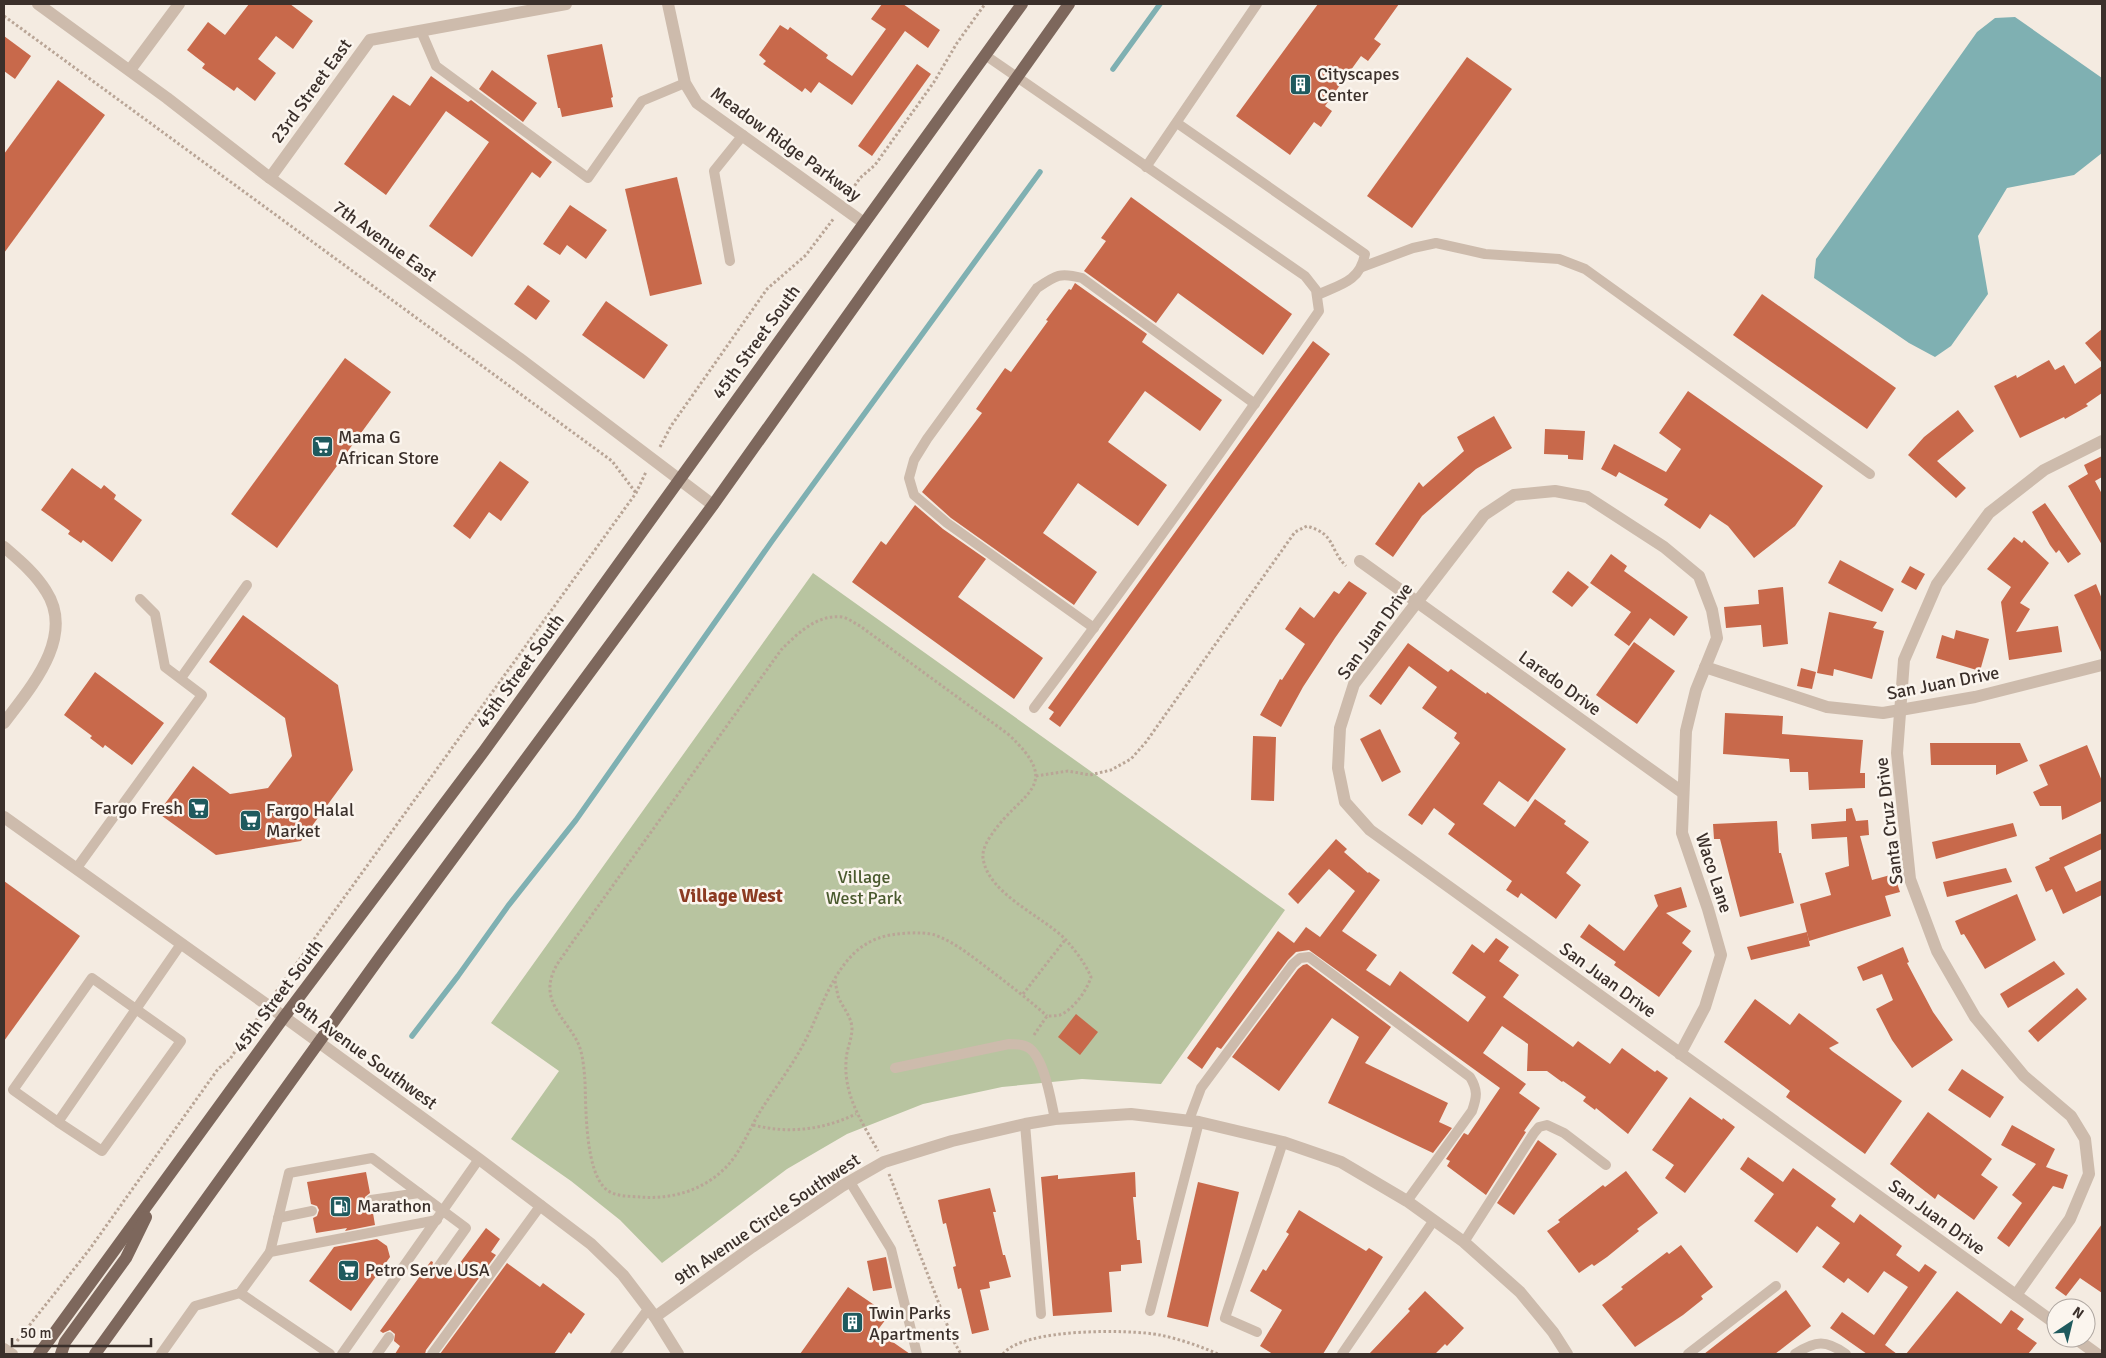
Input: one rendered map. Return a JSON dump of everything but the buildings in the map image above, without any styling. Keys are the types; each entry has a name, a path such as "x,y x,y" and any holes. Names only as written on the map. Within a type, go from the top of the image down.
{"main road":[{"name":"45th Street South","path":"39,1354 284,1017 484,751 1022,4"},
{"path":"96,1354 318,1042 713,504 1069,4"},
{"path":"61,1354 65,1342 126,1258 164,1182"}],"street":[{"name":"7th Avenue East","path":"38,4 130,70 270,178 527,364 713,504"},
{"path":"130,70 179,4"},
{"name":"23rd Street East","path":"270,178 370,40 566,4"},
{"name":"Meadow Ridge Parkway","path":"668,4 685,83 697,103 864,223"},
{"name":"Santa Cruz Drive","path":"2016,1295 2070,1219 2090,1174 2085,1139 2070,1116 2024,1076 1976,1017 1937,951 1910,879 1897,753 1904,660 1936,584 1989,513 2044,470 2102,440"},
{"name":"San Juan Drive","path":"2046,1317 1370,830 1345,802 1338,768 1340,728 1354,684 1484,515 1514,495 1555,491 1587,497 1664,546 1699,576 1712,610 1717,638 1705,667 1827,707 1883,713 1975,697 2101,669"},
{"path":"4,547 34,574 48,592 54,612 56,631 51,650 34,682 4,723"},
{"name":"Laredo Drive","path":"1360,561 1682,792"},
{"name":"Waco Lane","path":"1680,1054 1705,1007 1721,955 1708,909 1682,833 1682,792 1686,730 1696,690 1705,667"},
{"name":"9th Avenue Southwest","path":"4,816 479,1158 591,1244 623,1275 652,1313 678,1354"},
{"name":"9th Avenue Circle Southwest","path":"652,1313 850,1182 884,1162 952,1141 1025,1124 1055,1119 1131,1114 1194,1121 1283,1142 1341,1162 1408,1201 1464,1242 1520,1292 1553,1332 1568,1354"}],"lane":[{"path":"1146,167 1258,4"},
{"path":"421,31 436,66 588,178 642,101 685,83"},
{"path":"985,55 1305,276 1316,290 1319,311 1255,404 1034,708"},
{"path":"1177,123 1365,254 1362,267 1353,278 1317,296"},
{"path":"730,261 714,171 743,136"},
{"path":"1362,267 1413,248 1436,243 1485,254 1559,259 1585,270 1870,474"},
{"path":"1094,628 947,522 914,495 909,478 914,460 927,439 1037,288 1052,278 1065,273 1082,278 1255,404"},
{"path":"181,678 247,584"},
{"path":"76,868 202,695 165,667 155,614 140,599"},
{"path":"58,1122 181,944"},
{"path":"1150,1311 1201,1088 1293,964 1300,958 1309,957 1470,1077 1476,1085 1477,1097 1472,1111 1408,1201"},
{"path":"92,978 181,1040 102,1151 58,1122 13,1090 92,978"},
{"path":"895,1068 1009,1044 1026,1046 1036,1055 1042,1070 1055,1119"},
{"path":"1025,1124 1040,1314"},
{"path":"1464,1242 1539,1127 1547,1125 1564,1133 1606,1165"},
{"path":"1257,1332 1225,1318 1283,1142"},
{"path":"161,1354 195,1306 240,1293 270,1252 289,1173 372,1158 466,1228 439,1266"},
{"path":"342,1354 479,1158"},
{"path":"850,1182 891,1249 917,1354"},
{"path":"371,1200 419,1193"},
{"path":"432,1354 541,1205"},
{"path":"278,1218 312,1211"},
{"path":"270,1252 437,1220"},
{"path":"1342,1354 1434,1220"},
{"path":"1688,1354 1776,1286"},
{"path":"240,1293 330,1354"},
{"path":"615,1354 652,1313"},
{"path":"377,1354 389,1337"},
{"path":"1795,1354 1814,1343 1831,1343 1846,1354"}],"path":[{"path":"855,184 875,165 934,82 957,43 985,4"},
{"path":"4,16 612,461 636,493 287,976"},
{"path":"671,426 767,289 806,255 831,223"},
{"path":"1036,776 1068,771 1090,775 1111,770 1131,758 1146,742 1296,532 1307,526 1319,530 1330,539 1341,560 1351,570 1360,561"},
{"path":"829,617 844,617 860,626 1008,734 1022,748 1032,762 1036,776 1034,788 998,825 987,841 983,856 987,874 998,887 1065,940 1085,965 1091,977 1087,988 1070,1007 1060,1015 1047,1016 1022,994 956,945 933,934 905,933 880,937 862,946 848,959 835,980 795,1060 732,1159 721,1173 701,1186 680,1195 656,1198 623,1196 608,1191 598,1180 593,1164 587,1120 584,1067 578,1044 554,1008 550,990 553,973 569,947 781,650 797,634 814,623 829,617"},
{"path":"1022,994 1065,940"},
{"path":"1026,1046 1047,1016"},
{"path":"9,1351 89,1250 218,1069 230,1059 246,1033"},
{"path":"752,1125 771,1130 795,1131 821,1128 856,1114"},
{"path":"1003,1354 1025,1341 1068,1333 1109,1331 1159,1335 1218,1354"}],"green space":[{"name":"Village West Park","path":"813,573 1285,910 1161,1084 1082,1079 1002,1087 923,1104 847,1134 787,1169 662,1263 620,1220 571,1181 511,1139 559,1071 491,1023"}],"water":[{"path":"2015,17 2102,78 2102,153 2074,175 2007,188 1978,236 1988,294 1951,346 1935,357 1909,343 1814,278 1816,259 1977,32 1995,18"}],"waterway":[{"path":"1113,69 1160,4"},
{"path":"412,1036 508,906 576,820 772,541 1040,172"}],"place":[{"name":"Cityscapes Center","path":"1301,84"},
{"name":"Mama G African Store","path":"322,447"},
{"name":"Fargo Fresh","path":"199,808"},
{"name":"Fargo Halal Market","path":"250,820"},
{"name":"Marathon","path":"341,1206"},
{"name":"Petro Serve USA","path":"349,1270"},
{"name":"Twin Parks Apartments","path":"853,1323"}],"district":[{"name":"Village West","path":"731,895"}]}
